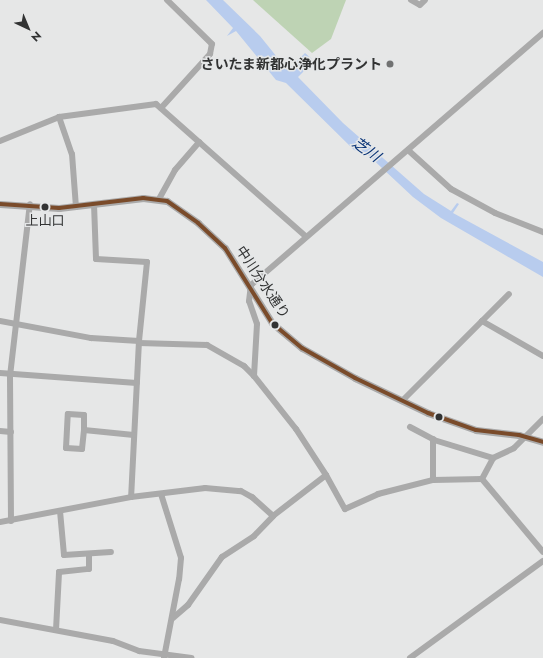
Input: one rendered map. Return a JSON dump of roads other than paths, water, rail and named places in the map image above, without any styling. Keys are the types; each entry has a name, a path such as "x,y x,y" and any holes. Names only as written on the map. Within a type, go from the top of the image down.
{"street":[{"path":"161,108 210,54 212,44 167,0"},
{"path":"411,0 420,5 425,0"},
{"path":"254,376 257,324 249,301 250,285 305,236 407,151 543,33"},
{"path":"0,141 59,118 156,104 305,236"},
{"path":"59,118 72,154 76,206"},
{"path":"159,199 175,170 199,142"},
{"path":"407,151 451,189 495,213 543,232"},
{"name":"中川分水通り","path":"0,204 76,206 143,198 159,199 174,205 215,238 234,259 272,323 292,342 322,360 402,401 476,430 527,436 543,442"},
{"path":"11,520 10,374 30,204"},
{"path":"94,204 96,259 147,262 139,342 131,497"},
{"path":"402,401 509,294"},
{"path":"0,321 92,338 207,345 244,366 254,376 296,429 326,475 345,508 378,494 433,480 482,479"},
{"path":"482,322 543,356"},
{"path":"0,373 137,383"},
{"path":"68,414 84,415 84,430 82,449 66,448 68,414"},
{"path":"482,479 493,458 514,448 543,419"},
{"path":"410,427 433,439 493,458"},
{"path":"84,430 134,435"},
{"path":"0,431 11,432"},
{"path":"433,439 433,480"},
{"path":"173,618 188,605 222,557 254,536 273,516 326,475"},
{"path":"482,479 543,552"},
{"path":"0,522 131,497 206,488 242,492 252,497 273,516"},
{"path":"161,494 181,558 173,618 165,655"},
{"path":"60,511 64,555 111,552"},
{"path":"56,630 59,572 89,570 89,554"},
{"path":"410,658 543,561"},
{"path":"0,620 113,641 139,651 192,658"}],"water":[{"name":"芝川","path":"206,0 223,0 260,36 285,67 292,66 305,53 312,59 309,66 298,77 343,123 424,194 451,211 457,203 459,204 453,213 543,262 543,277 441,218 413,197 367,154 354,150 286,83 276,80 236,31 227,36 233,28"}],"place":[{"name":"さいたま新都心浄化プラント","path":"390,64"},
{"name":"上山口","path":"45,207"}]}
